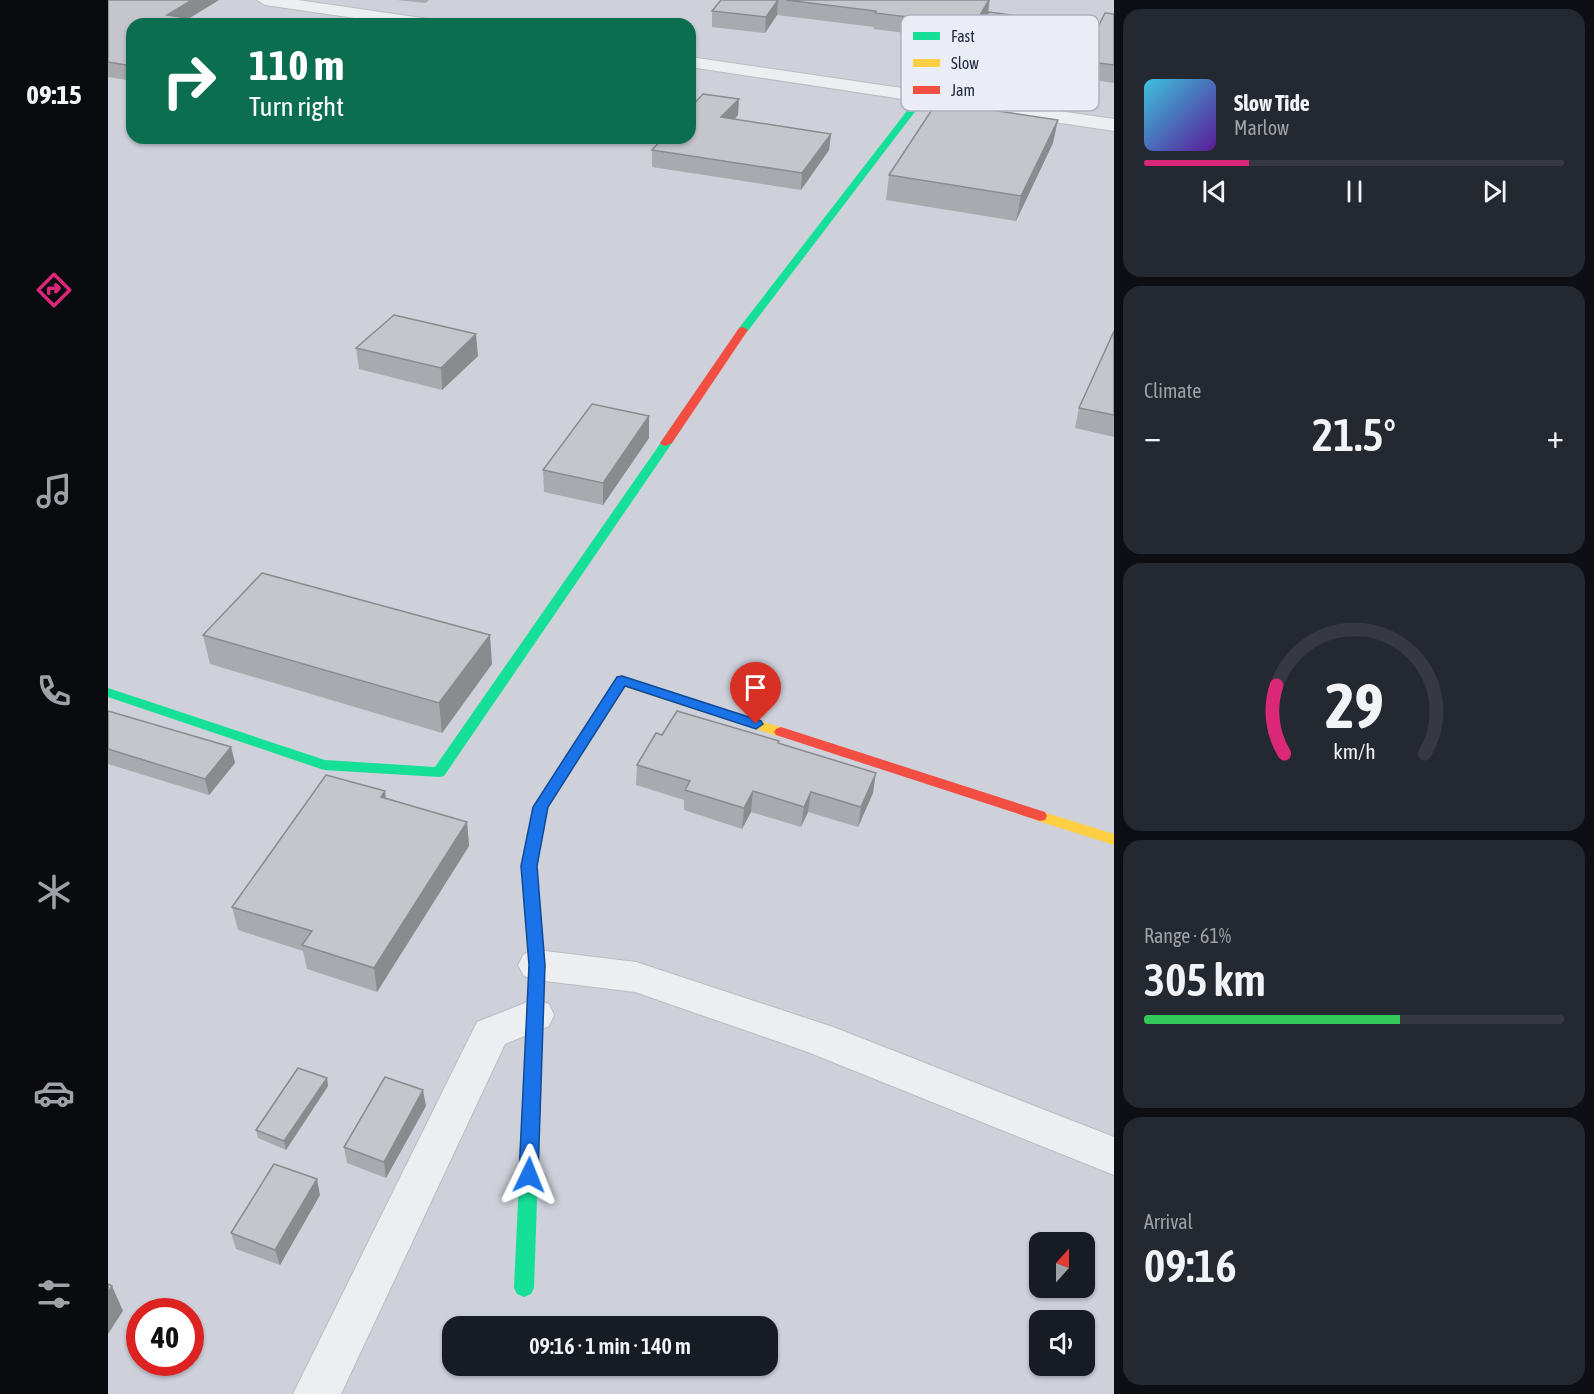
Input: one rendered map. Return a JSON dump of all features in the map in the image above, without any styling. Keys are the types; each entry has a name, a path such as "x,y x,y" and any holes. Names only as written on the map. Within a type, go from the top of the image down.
{"street":[{"path":"266,0 388,18"},
{"path":"696,63 901,93"},
{"path":"108,692 324,765 439,772 740,335 912,111"},
{"path":"1022,111 1114,125"},
{"path":"524,1288 537,965 529,866 541,807 622,681 1114,840"},
{"path":"537,965 636,977 819,1039 1114,1156"},
{"path":"316,1394 491,1033 535,1015"}],"shaded area":[{"path":"108,0 1114,0 1114,1394 108,1394"}],"building":[{"path":"108,0 192,0 167,15 186,18 126,18 126,65 108,62"},
{"path":"721,0 778,0 766,17 712,11"},
{"path":"786,0 989,0 980,15 901,16 875,13 876,11"},
{"path":"989,12 1011,15 987,15"},
{"path":"1105,13 1114,14 1114,65 1099,63 1099,25"},
{"path":"703,94 739,99 721,117 831,134 802,173 652,150 658,144 696,144 696,102"},
{"path":"931,111 998,111 1058,120 1021,196 889,175"},
{"path":"394,315 476,334 441,368 356,348"},
{"path":"1114,331 1114,415 1079,408"},
{"path":"592,404 649,416 603,483 543,470"},
{"path":"262,573 490,635 439,703 203,635"},
{"path":"108,711 231,747 205,779 108,749"},
{"path":"677,711 876,773 861,807 811,792 804,807 753,791 744,808 685,790 690,781 637,765 656,733 662,735"},
{"path":"326,775 385,791 381,797 467,822 374,968 302,945 312,931 232,907"},
{"path":"298,1068 327,1078 284,1141 256,1130"},
{"path":"385,1077 423,1090 384,1162 344,1147"},
{"path":"274,1164 317,1179 275,1250 231,1233"}],"traffic: fast":[{"path":"743,330 911,111"},
{"path":"108,692 324,765 439,772 666,443"},
{"path":"524,1288 537,965 529,866 534,841"}],"traffic: slow":[{"path":"534,841 541,807 622,681 781,732"},
{"path":"1040,816 1114,840"}],"traffic: jam":[{"path":"666,443 743,330"},
{"path":"781,732 1040,816"}],"route":[{"path":"529,1175 537,965 529,866 541,807 622,681 756,724"}]}
